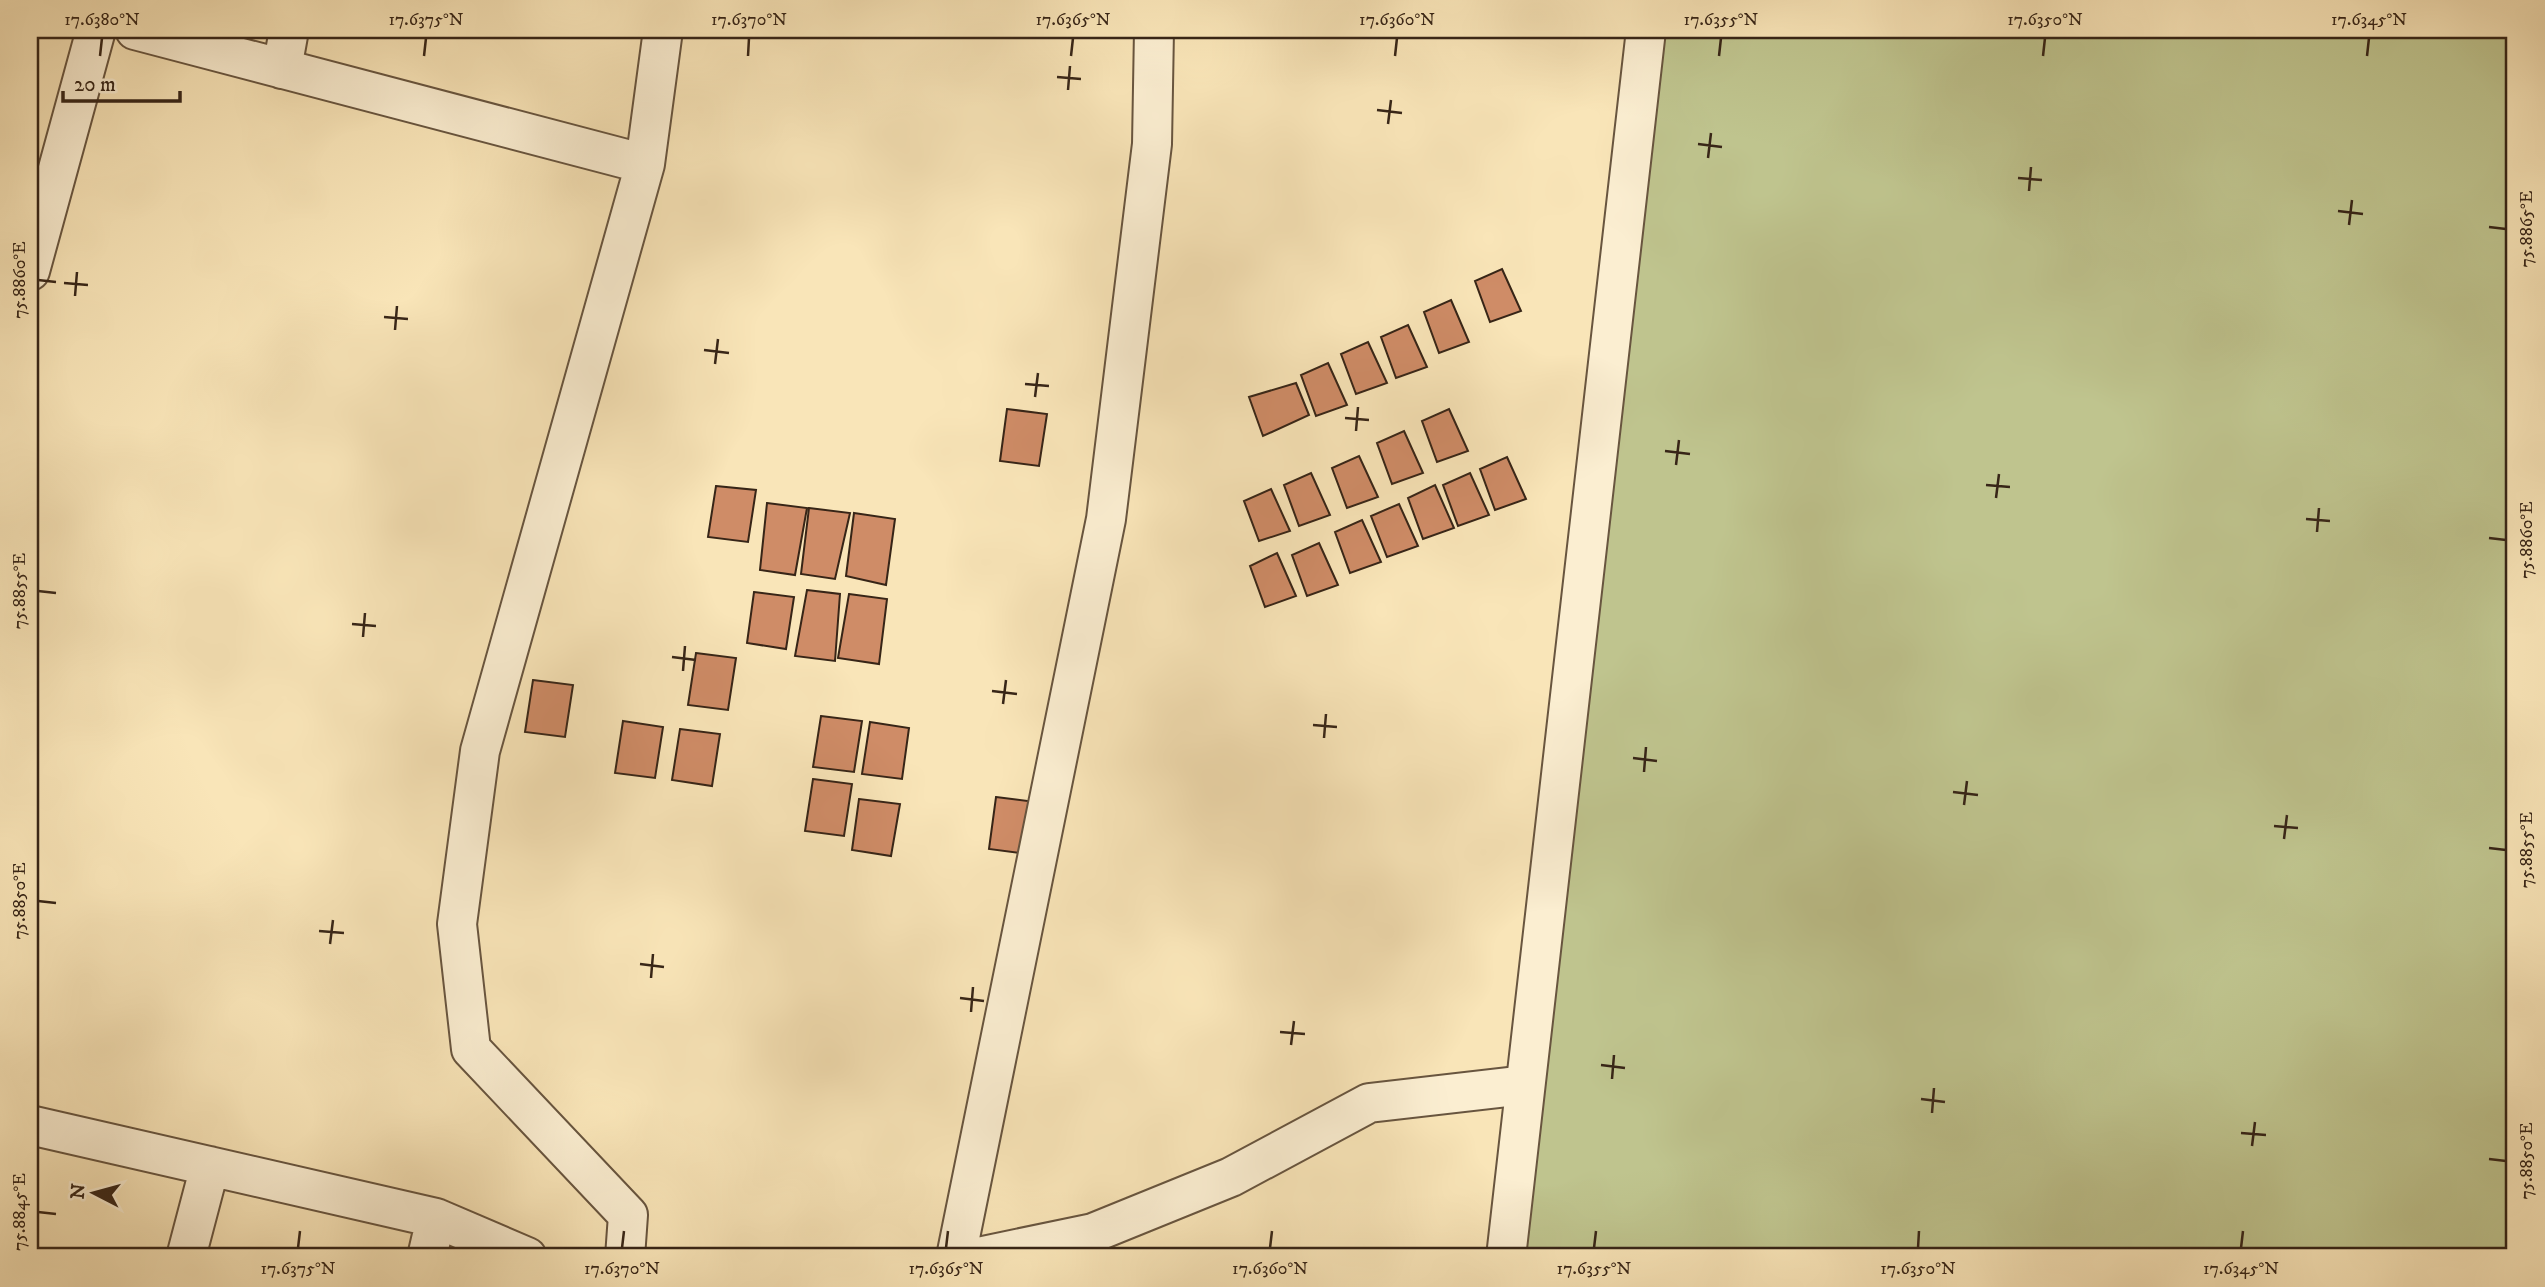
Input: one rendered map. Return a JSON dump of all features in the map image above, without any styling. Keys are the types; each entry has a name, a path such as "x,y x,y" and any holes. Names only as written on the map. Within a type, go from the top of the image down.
{"street":[{"path":"30,271 96,30"},
{"path":"135,30 646,164"},
{"path":"282,69 289,30"},
{"path":"625,1257 628,1215 471,1049 457,924 480,751 646,164 663,30"},
{"path":"956,1257 1106,519 1152,144 1154,30"},
{"path":"1506,1257 1646,30"},
{"path":"978,1257 1093,1233 1231,1177 1369,1103 1525,1085"},
{"path":"30,1125 436,1217 527,1257"},
{"path":"186,1257 211,1166"},
{"path":"427,1257 436,1217"}],"green space":[{"path":"1646,30 2515,30 2515,1257 1506,1257"}],"building":[{"path":"1502,269 1521,311 1490,322 1475,281"},
{"path":"1451,300 1469,342 1439,353 1424,312"},
{"path":"1408,325 1427,367 1396,378 1381,337"},
{"path":"1368,342 1387,383 1356,394 1341,354"},
{"path":"1328,363 1347,405 1316,416 1301,375"},
{"path":"1296,383 1309,415 1263,436 1249,397"},
{"path":"1007,409 1047,414 1039,466 1000,461"},
{"path":"1449,409 1468,451 1437,462 1422,421"},
{"path":"1404,431 1423,473 1392,484 1377,443"},
{"path":"1359,456 1378,497 1347,508 1332,468"},
{"path":"1507,457 1526,499 1495,510 1480,469"},
{"path":"1311,473 1330,515 1299,526 1284,485"},
{"path":"1470,473 1489,515 1458,526 1443,485"},
{"path":"1435,485 1454,528 1423,539 1408,498"},
{"path":"716,486 756,490 748,542 708,537"},
{"path":"1271,489 1290,531 1259,541 1244,501"},
{"path":"767,503 807,508 795,575 760,570"},
{"path":"1399,504 1418,546 1387,557 1371,516"},
{"path":"809,508 850,513 835,579 801,574"},
{"path":"854,513 895,519 886,585 846,576"},
{"path":"1362,520 1381,562 1350,573 1335,532"},
{"path":"1319,543 1338,585 1307,596 1292,555"},
{"path":"1277,553 1296,596 1265,607 1250,566"},
{"path":"807,590 840,594 835,661 795,656"},
{"path":"754,592 794,597 786,649 747,643"},
{"path":"849,594 887,599 879,664 838,658"},
{"path":"696,653 736,658 728,710 688,705"},
{"path":"533,680 573,685 565,737 525,732"},
{"path":"821,716 862,721 854,772 813,767"},
{"path":"623,721 663,727 655,778 615,773"},
{"path":"870,722 909,728 902,779 862,774"},
{"path":"680,729 720,734 712,786 672,780"},
{"path":"813,779 852,784 844,836 805,831"},
{"path":"996,797 1036,802 1028,854 989,849"},
{"path":"859,799 900,804 891,856 852,850"}]}
